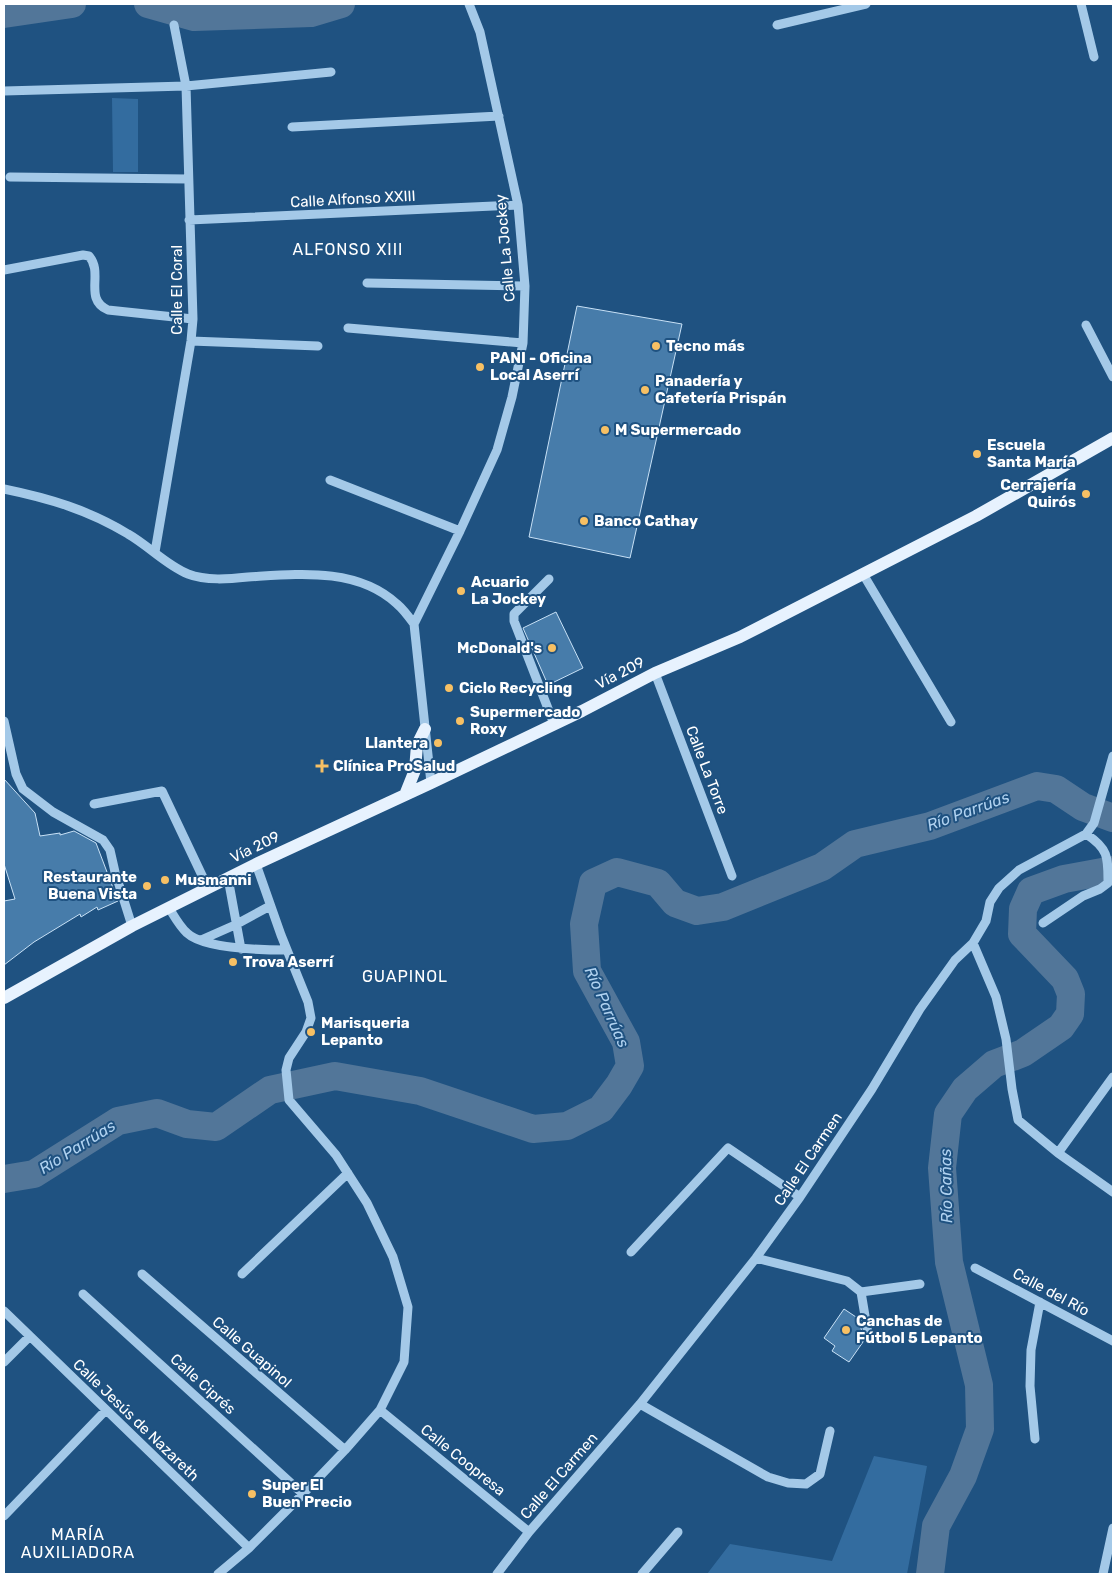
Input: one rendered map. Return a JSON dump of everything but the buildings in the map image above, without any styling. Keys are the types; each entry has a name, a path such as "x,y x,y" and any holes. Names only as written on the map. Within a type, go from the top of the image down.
{"main road":[{"name":"Vía 209","path":"4,998 132,926 256,864 431,783 655,673 740,637 976,516 1113,438"},
{"path":"405,795 415,770 417,744 425,729"}],"street":[{"name":"Calle La Jockey","path":"414,624 497,450 512,397 523,343 525,286 518,205 480,32 469,4"},
{"path":"833,4 841,10"},
{"path":"777,25 866,4"},
{"path":"1082,4 1094,57"},
{"name":"Calle El Coral","path":"155,552 191,341 193,319 186,86 174,25"},
{"path":"4,91 186,86 331,72"},
{"path":"292,127 499,116"},
{"path":"10,178 188,179"},
{"name":"Calle Alfonso XXIII","path":"190,220 518,205"},
{"path":"4,270 83,255 89,256 94,262 96,301 100,306 108,310 193,319"},
{"path":"367,283 525,286"},
{"path":"1086,325 1113,377"},
{"path":"348,328 523,343"},
{"path":"191,341 318,346"},
{"path":"330,480 460,531"},
{"path":"4,489 41,497 105,520 129,534 170,564 189,574 224,578 301,574 329,575 363,582 384,594 398,604 414,624 431,783"},
{"path":"863,574 951,722"},
{"path":"548,578 514,614 514,621 554,724"},
{"name":"Calle La Torre","path":"655,673 732,876"},
{"path":"4,721 16,774 23,789 53,812 103,840 110,850 132,926"},
{"name":"Calle El Carmen","path":"497,1574 529,1532 640,1404 756,1258 800,1197 872,1089 920,1009 954,960 973,943 986,921 990,902 999,888 1019,870 1086,834 1094,823 1113,756"},
{"path":"94,804 162,791 208,888"},
{"path":"1043,923 1084,896 1108,883 1108,860 1099,842 1086,834"},
{"path":"218,1574 248,1548 303,1494 380,1410 404,1362 408,1307 394,1257 367,1203 336,1155 289,1100 286,1070 290,1058 306,1032 311,1018 308,1002 270,906 256,864"},
{"path":"228,878 241,950"},
{"path":"200,940 235,925 270,906"},
{"path":"169,908 188,934 200,940 241,950 287,950"},
{"path":"973,943 996,997 1006,1039 1018,1120 1058,1153 1113,1192"},
{"path":"1058,1153 1113,1077"},
{"path":"631,1252 728,1148 800,1197"},
{"path":"242,1274 348,1174"},
{"path":"756,1258 847,1281 861,1292 868,1334"},
{"name":"Calle del Río","path":"975,1268 1113,1341"},
{"name":"Calle Guapinol","path":"142,1274 345,1450"},
{"path":"861,1292 920,1284"},
{"name":"Calle Ciprés","path":"84,1294 303,1494"},
{"path":"1035,1439 1030,1368 1031,1350 1040,1302"},
{"name":"Calle Jesús de Nazareth","path":"4,1311 248,1548"},
{"path":"4,1362 29,1337"},
{"path":"640,1404 768,1477 788,1483 806,1484 820,1474 830,1431"},
{"path":"4,1516 106,1410"},
{"name":"Calle Coopresa","path":"380,1410 529,1532"},
{"path":"1102,1574 1113,1528"},
{"path":"642,1574 678,1532"}],"shaded area":[{"path":"112,98 138,99 138,172 113,172"},
{"path":"874,1456 927,1466 907,1574 707,1574 730,1544 832,1561"}],"waterway":[{"path":"4,14 72,4"},
{"path":"148,4 194,17 311,13 341,4"},
{"name":"Río Parrúas","path":"4,1179 34,1174 118,1121 157,1113 187,1124 216,1127 270,1090 335,1076 420,1091 533,1129 567,1126 601,1109 619,1085 630,1066 626,1042 587,971 584,924 593,883 617,872 658,883 675,903 697,911 723,907 822,867 855,844 930,826 1037,786 1056,789 1083,807 1113,818"},
{"name":"Río Cañas","path":"930,1574 936,1526 963,1476 980,1429 979,1385 949,1262 942,1168 948,1114 965,1089 994,1064 1023,1053 1061,1027 1070,1014 1071,994 1065,979 1022,934 1023,909 1031,891 1064,879 1113,870"}],"place":[{"name":"Tecno más","path":"656,346"},
{"name":"PANI - Oficina Local Aserrí","path":"480,367"},
{"name":"Panadería y Cafetería Prispán","path":"645,390"},
{"name":"M Supermercado","path":"605,430"},
{"name":"Escuela Santa María","path":"977,454"},
{"name":"Cerrajería Quirós","path":"1086,494"},
{"name":"Banco Cathay","path":"584,521"},
{"name":"Acuario La Jockey","path":"461,591"},
{"name":"McDonald's","path":"552,648"},
{"name":"Ciclo Recycling","path":"449,688"},
{"name":"Supermercado Roxy","path":"460,721"},
{"name":"Llantera","path":"438,743"},
{"name":"Clínica ProSalud","path":"322,766"},
{"name":"Musmanni","path":"165,880"},
{"name":"Restaurante Buena Vista","path":"147,886"},
{"name":"Trova Aserrí","path":"233,962"},
{"name":"Marisqueria Lepanto","path":"311,1032"},
{"name":"Canchas de Fútbol 5 Lepanto","path":"846,1330"},
{"name":"Super El Buen Precio","path":"252,1494"}],"district":[{"name":"ALFONSO XIII","path":"348,249"},
{"name":"GUAPINOL","path":"405,976"},
{"name":"MARÍA AUXILIADORA","path":"78,1543"}]}
